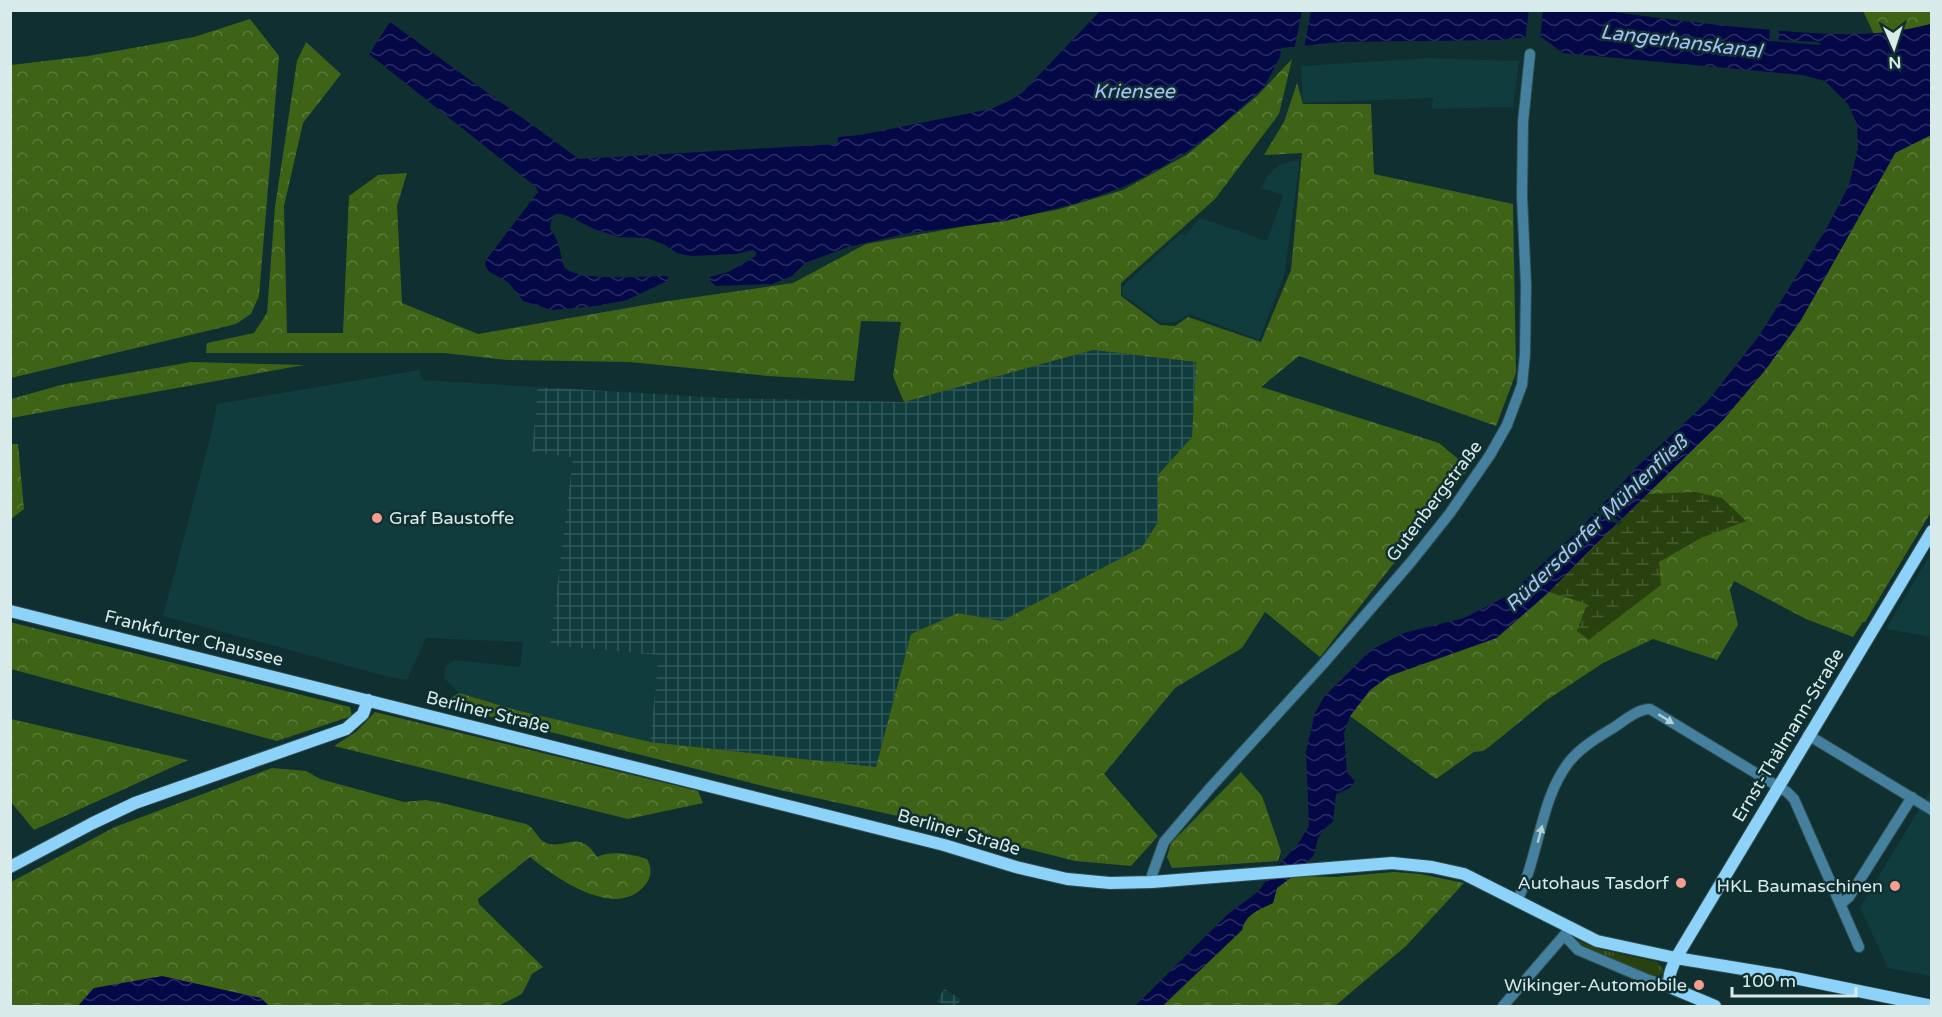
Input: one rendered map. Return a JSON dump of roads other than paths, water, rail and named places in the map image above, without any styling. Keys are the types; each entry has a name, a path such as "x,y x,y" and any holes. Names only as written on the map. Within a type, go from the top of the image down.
{"main road":[{"name":"Ernst-Thälmann-Straße","path":"1669,983 1669,976 1676,958 1853,659 1932,531"},
{"name":"Frankfurter Chaussee","path":"10,611 368,700"},
{"name":"Berliner Straße","path":"368,700 944,845 1016,867 1067,879 1110,884 1392,863 1432,867 1464,874 1517,901 1567,932 1598,941 1932,1006"},
{"path":"10,867 135,803 346,729 363,714 368,700"},
{"path":"1669,983 1672,988 1681,993 1715,1006"}],"street":[{"name":"Gutenbergstraße","path":"1152,882 1152,874 1164,842 1411,562 1450,513 1490,455 1507,425 1522,385 1525,354 1523,122 1530,54"},
{"path":"1517,901 1533,863 1551,795 1569,761 1609,730 1646,709 1656,712 1787,792 1794,800 1859,947"},
{"path":"1808,735 1932,810"},
{"path":"1841,904 1849,897 1912,797"},
{"path":"1503,1006 1567,932 1578,950 1649,980 1669,983"}],"water":[{"name":"Kriensee","path":"1598,10 1728,26 1832,34 1891,32 1931,24 1931,135 1895,153 1801,320 1766,369 1723,420 1549,592 1496,638 1389,676 1370,690 1350,716 1344,733 1347,773 1355,781 1350,788 1336,794 1333,822 1318,838 1314,855 1277,888 1273,903 1250,916 1242,930 1162,1006 1135,1006 1228,914 1259,891 1269,876 1298,844 1309,826 1306,752 1315,713 1324,697 1371,650 1404,633 1464,618 1509,595 1577,532 1637,467 1707,402 1759,336 1828,226 1849,185 1858,148 1857,124 1848,104 1825,81 1802,75 1563,53 1540,36 1499,40 1339,42 1281,48 1280,57 1264,87 1216,130 1154,172 1123,187 1078,203 1005,221 909,233 848,247 805,263 792,276 772,284 716,286 710,281 710,277 728,272 756,256 756,252 752,250 736,254 691,256 677,253 647,238 618,237 594,229 568,216 555,214 550,229 559,245 565,268 598,277 667,276 669,280 627,300 596,306 552,310 523,301 508,282 488,271 485,264 538,192 536,187 369,54 390,22 579,159 838,144 838,137 860,135 991,109 1023,92 1100,11"},
{"path":"162,976 261,998 269,1006 78,1006 94,988"}],"place":[{"name":"Graf Baustoffe","path":"377,518"},
{"name":"Autohaus Tasdorf","path":"1681,883"},
{"name":"HKL Baumaschinen","path":"1895,886"},
{"name":"Wikinger-Automobile","path":"1699,985"}],"water label":[{"name":"Langerhanskanal","path":"1681,41"},
{"name":"Rüdersdorfer Mühlenfließ","path":"1596,523"}]}
